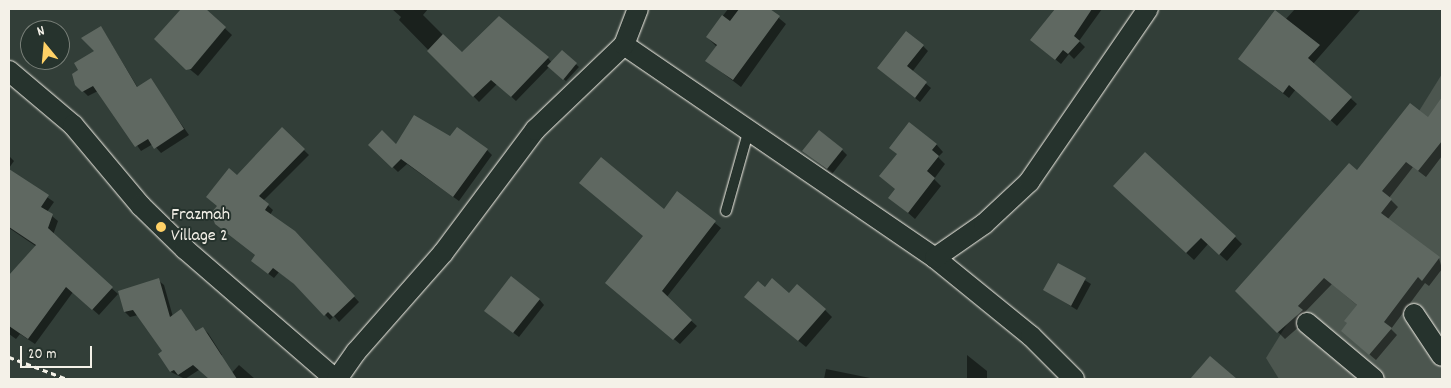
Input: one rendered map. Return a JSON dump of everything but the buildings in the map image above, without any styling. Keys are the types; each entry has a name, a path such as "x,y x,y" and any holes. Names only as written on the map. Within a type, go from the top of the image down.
{"street":[{"path":"9,71 73,125 141,206 185,249 336,379 356,352 443,253 536,130 624,45 638,9"},
{"path":"934,258 984,224 1029,182 1148,9"},
{"path":"624,45 749,129 934,258 1032,336 1074,379"},
{"path":"1414,314 1442,356"},
{"path":"1307,323 1374,379"}],"lane":[{"path":"726,211 749,129"}],"path":[{"path":"9,357 66,379"}],"shaded area":[{"path":"1442,74 1442,379 1279,379 1266,358"}],"place":[{"name":"Frazmah Village 2","path":"161,227"}]}
